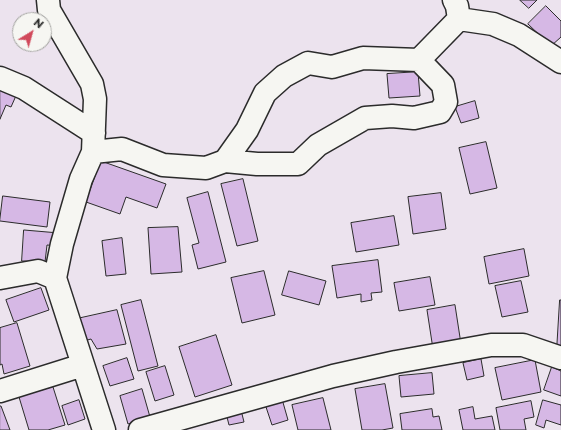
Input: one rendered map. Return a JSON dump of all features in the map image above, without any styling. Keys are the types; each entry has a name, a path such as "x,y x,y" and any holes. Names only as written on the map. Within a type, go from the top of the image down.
{"street":[{"path":"48,0 49,10 92,84 96,100 94,142 62,244 55,278 104,430"},
{"path":"419,60 456,10 500,26 519,35 561,62"},
{"path":"0,78 24,88 94,142 122,149 163,165 206,168 225,161 257,164 298,164 318,145 365,118 392,116 414,118 440,112 446,102 443,85 419,60 363,58 332,67 308,63 284,76 264,92 247,130 225,161"},
{"path":"0,278 38,271 55,278"},
{"path":"140,430 333,376 396,362 491,345 523,345 561,358"},
{"path":"0,391 83,365"}],"building":[{"path":"520,0 537,0 529,8"},
{"path":"546,6 561,21 561,37 551,46 528,24"},
{"path":"418,72 420,96 389,98 387,74"},
{"path":"0,81 19,89 11,107 6,105 0,119"},
{"path":"475,101 479,118 461,123 455,107"},
{"path":"486,142 497,188 470,194 459,148"},
{"path":"101,161 166,184 157,208 126,197 120,214 86,202"},
{"path":"243,179 258,241 237,246 221,184"},
{"path":"208,192 226,262 198,269 192,245 199,243 187,198"},
{"path":"441,193 446,229 413,234 408,197"},
{"path":"3,196 50,202 47,227 0,221"},
{"path":"394,216 399,245 356,252 351,223"},
{"path":"178,227 182,272 151,274 148,228"},
{"path":"24,230 59,233 58,246 47,245 45,262 22,261"},
{"path":"122,238 126,274 106,276 102,241"},
{"path":"524,249 529,276 489,284 484,257"},
{"path":"378,260 382,292 371,293 372,300 361,302 361,294 337,298 332,266"},
{"path":"264,271 275,315 242,323 231,278"},
{"path":"289,271 326,281 319,305 282,295"},
{"path":"430,277 435,305 399,311 394,283"},
{"path":"521,281 528,312 502,317 495,286"},
{"path":"41,288 49,310 14,322 6,300"},
{"path":"141,300 158,366 138,371 121,305"},
{"path":"560,300 561,350 557,350"},
{"path":"455,305 461,344 433,349 427,310"},
{"path":"117,310 126,344 97,349 91,339 80,342 72,320"},
{"path":"17,323 30,366 4,374 2,364 0,365 0,328"},
{"path":"216,335 232,385 195,397 179,347"},
{"path":"127,358 134,379 110,386 103,366"},
{"path":"481,359 484,376 467,380 463,363"},
{"path":"535,360 541,392 502,400 495,368"},
{"path":"165,366 174,395 155,401 146,372"},
{"path":"552,367 561,371 561,396 544,390"},
{"path":"432,373 434,394 401,397 399,376"},
{"path":"385,384 393,428 382,430 362,430 355,389"},
{"path":"53,387 65,425 48,430 29,430 19,397"},
{"path":"142,389 150,417 128,424 120,396"},
{"path":"323,398 331,430 298,430 292,405"},
{"path":"282,399 288,420 272,425 265,404"},
{"path":"79,400 85,419 68,425 62,406"},
{"path":"543,400 561,405 561,425 546,420 544,428 536,425"},
{"path":"531,401 534,417 524,419 526,430 500,430 496,408"},
{"path":"1,406 10,430 0,430"},
{"path":"473,407 475,419 492,416 495,430 463,430 459,410"},
{"path":"432,409 433,417 439,416 442,430 402,430 400,414"},
{"path":"241,410 244,422 229,425 226,413"}]}
